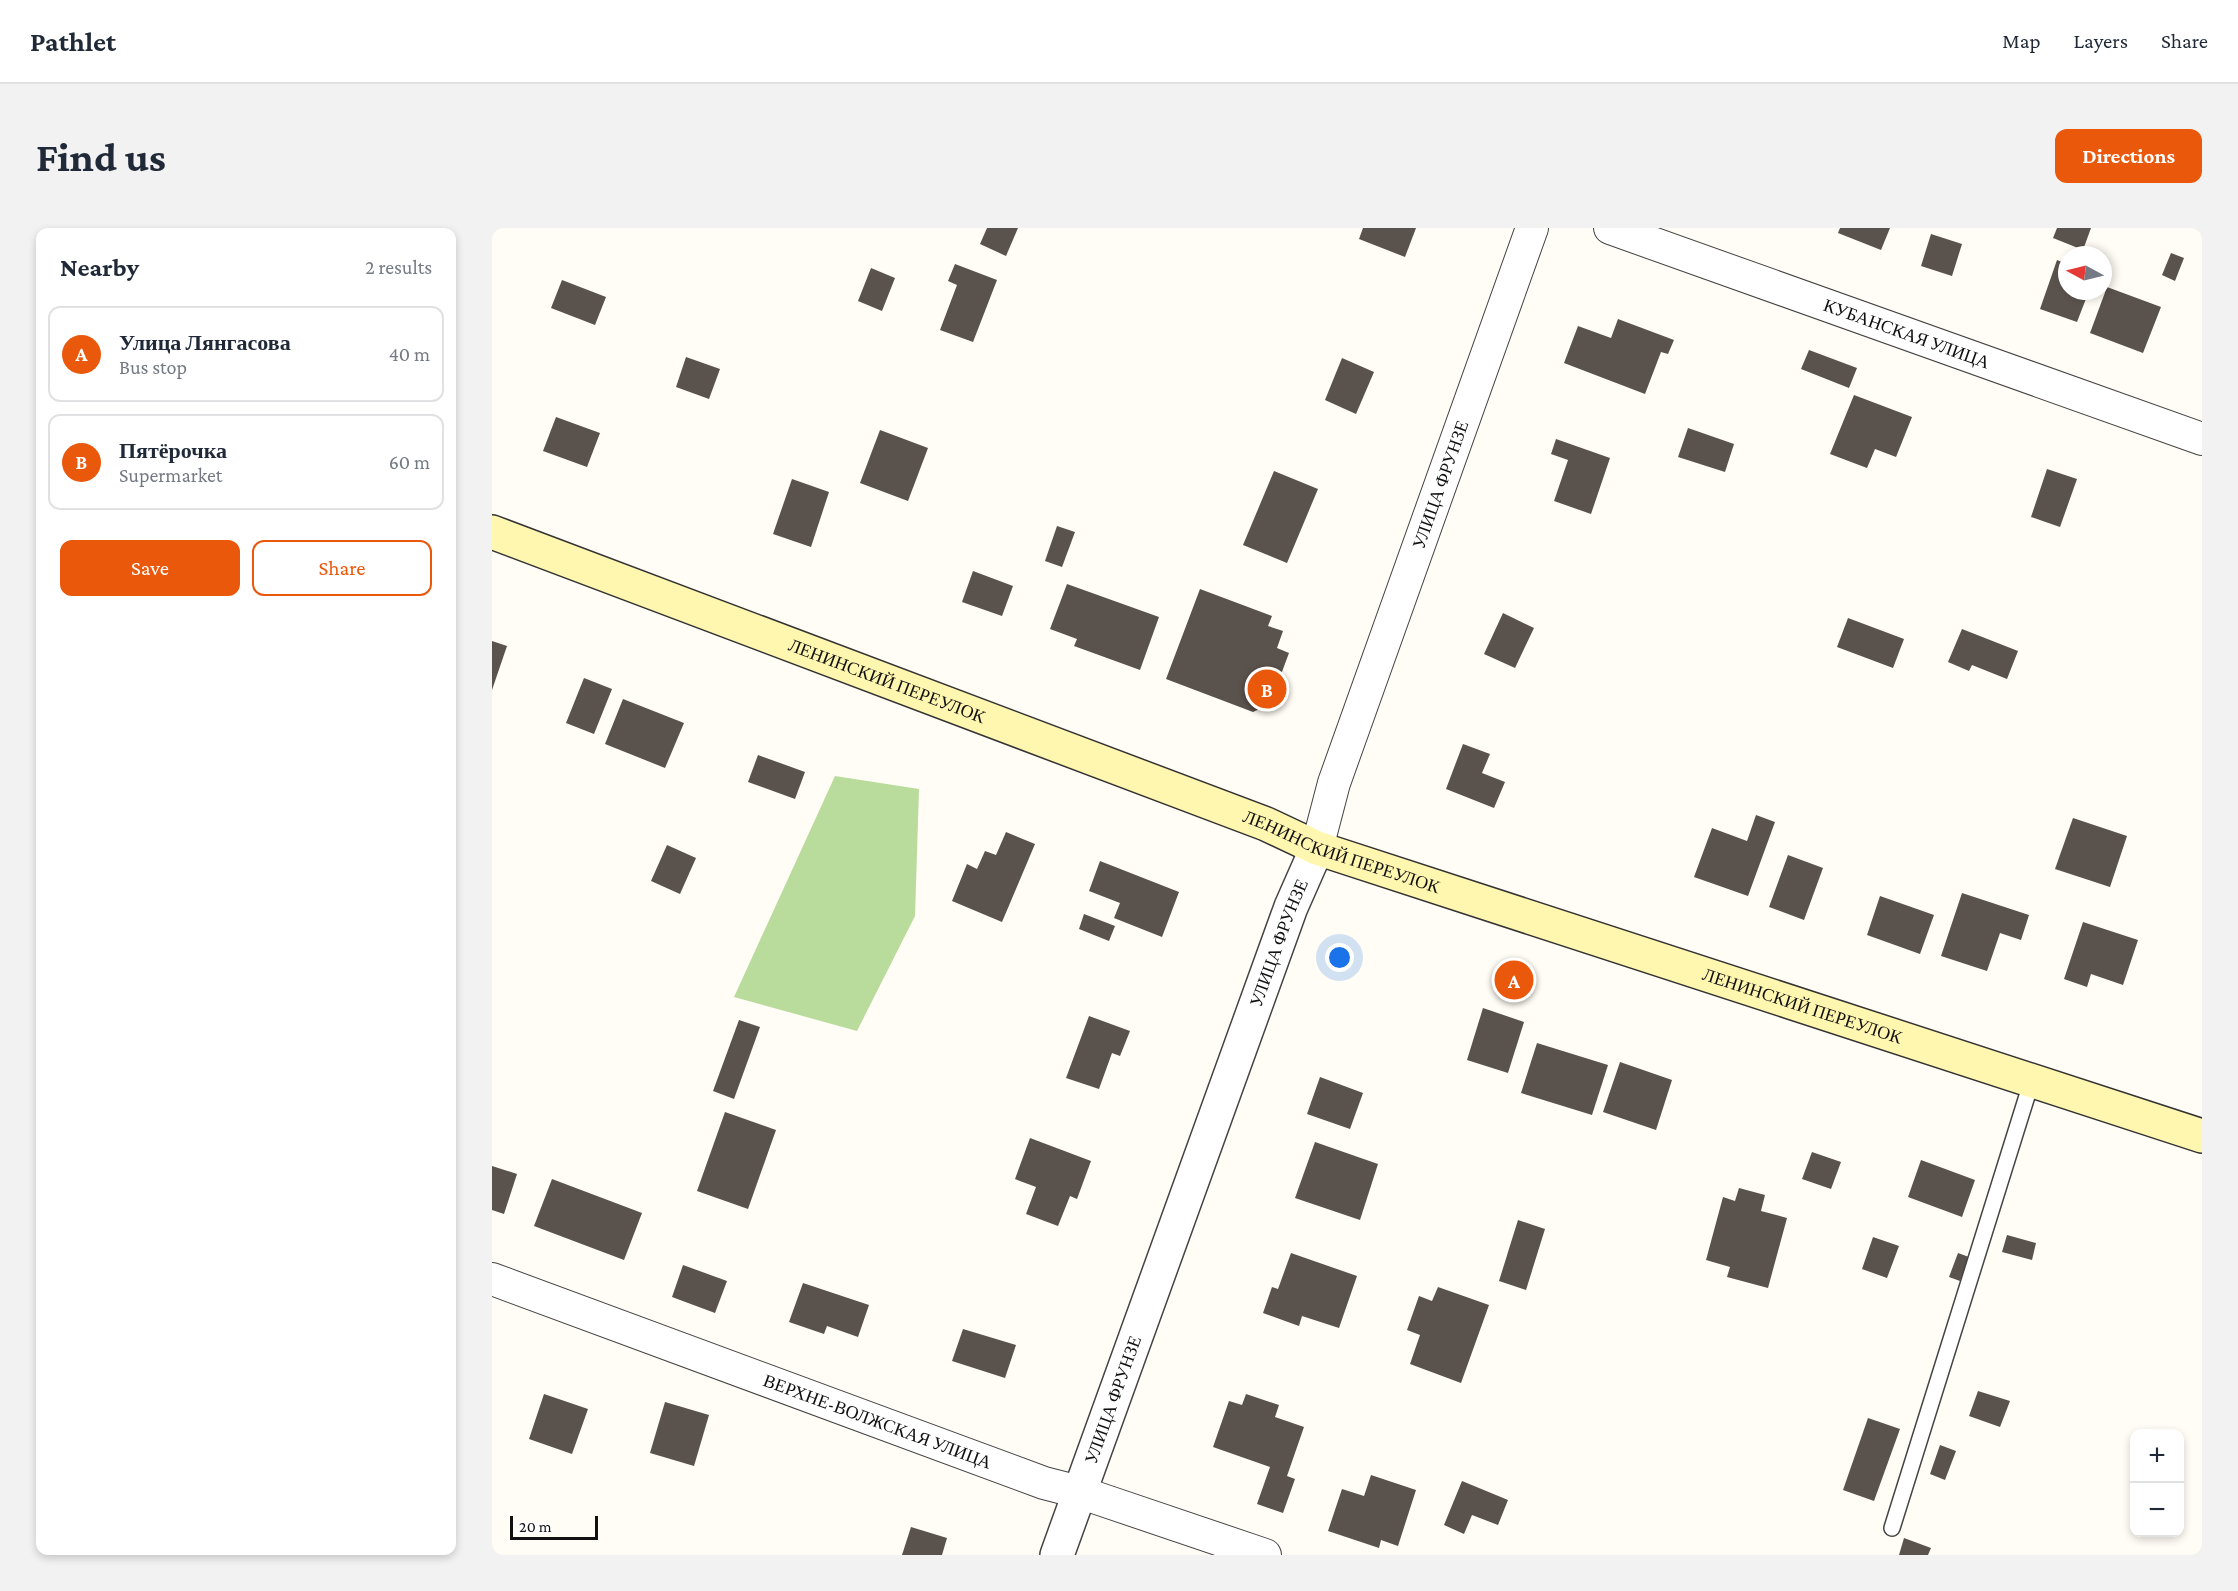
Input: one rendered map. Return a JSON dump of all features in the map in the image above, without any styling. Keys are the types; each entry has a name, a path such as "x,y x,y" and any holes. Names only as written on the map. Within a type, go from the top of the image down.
{"main road":[{"name":"ЛЕНИНСКИЙ ПЕРЕУЛОК","path":"492,532 1266,824 1317,848 2202,1136"}],"street":[{"name":"УЛИЦА ФРУНЗЕ","path":"1057,1555 1291,907 1317,848 1338,772 1532,228"},
{"name":"КУБАНСКАЯ УЛИЦА","path":"1610,228 2202,439"},
{"name":"ВЕРХНЕ-ВОЛЖСКАЯ УЛИЦА","path":"492,1279 1044,1483 1079,1492 1265,1555"}],"lane":[{"path":"1892,1528 2032,1080"}],"green space":[{"path":"835,776 919,789 915,916 857,1031 734,997"}],"building":[{"path":"987,228 1018,228 1006,256 980,244"},
{"path":"1363,228 1416,228 1405,257 1359,239"},
{"path":"1840,228 1890,228 1881,250 1838,233"},
{"path":"2057,228 2091,228 2084,246 2073,246 2053,238"},
{"path":"1931,234 1962,244 1952,276 1921,266"},
{"path":"2171,253 2184,258 2175,281 2162,275"},
{"path":"2057,260 2058,300 2086,300 2077,322 2040,309"},
{"path":"955,264 997,280 973,342 940,330 957,285 948,281"},
{"path":"871,268 895,278 882,311 858,301"},
{"path":"562,280 606,297 595,325 551,308"},
{"path":"2112,289 2161,307 2143,353 2090,333 2102,300 2112,300"},
{"path":"1618,319 1674,340 1668,354 1661,352 1645,394 1564,363 1578,326 1611,338"},
{"path":"1809,350 1857,368 1849,388 1801,369"},
{"path":"686,357 720,369 709,399 676,387"},
{"path":"1342,358 1374,372 1356,414 1325,400"},
{"path":"1854,395 1912,417 1896,457 1875,449 1867,468 1830,454"},
{"path":"556,417 600,433 587,467 543,451"},
{"path":"1688,428 1734,444 1725,472 1678,457"},
{"path":"880,430 928,448 908,501 860,483"},
{"path":"1556,439 1610,458 1591,514 1554,501 1568,460 1551,454"},
{"path":"2047,469 2077,479 2060,527 2031,517"},
{"path":"1274,471 1318,489 1287,563 1243,545"},
{"path":"792,479 829,492 811,547 773,534"},
{"path":"1057,526 1075,532 1062,567 1045,561"},
{"path":"973,571 1013,586 1002,616 962,602"},
{"path":"1067,584 1159,617 1140,670 1074,646 1077,639 1050,629"},
{"path":"1200,589 1272,616 1268,626 1283,631 1277,648 1289,653 1270,704 1253,712 1166,679"},
{"path":"1503,613 1534,628 1515,668 1484,654"},
{"path":"1848,618 1904,639 1893,668 1837,647"},
{"path":"1962,629 2018,651 2007,679 1972,665 1969,671 1948,662"},
{"path":"492,641 507,646 492,690"},
{"path":"584,678 612,689 594,734 566,723"},
{"path":"623,699 684,723 665,768 605,744"},
{"path":"1463,744 1490,754 1482,773 1505,782 1494,808 1446,789"},
{"path":"758,755 805,772 795,799 748,782"},
{"path":"1756,815 1775,822 1748,896 1694,877 1712,828 1747,841"},
{"path":"2073,818 2127,836 2110,887 2055,869"},
{"path":"1006,832 1035,844 1002,922 952,901 967,864 977,869 985,851 996,855"},
{"path":"667,845 696,858 680,894 651,881"},
{"path":"1788,855 1823,868 1804,920 1769,907"},
{"path":"1100,861 1179,892 1162,937 1114,918 1120,903 1089,891"},
{"path":"1962,893 2029,915 2021,940 2000,933 1987,971 1941,956"},
{"path":"1880,896 1934,915 1920,954 1867,935"},
{"path":"1084,914 1115,926 1109,941 1079,929"},
{"path":"2083,922 2138,940 2123,985 2091,974 2087,987 2064,979"},
{"path":"1483,1008 1524,1022 1508,1073 1467,1060"},
{"path":"1089,1016 1130,1031 1120,1056 1112,1053 1099,1089 1066,1078"},
{"path":"739,1020 760,1027 734,1099 713,1091"},
{"path":"1537,1043 1608,1065 1592,1115 1521,1093"},
{"path":"1620,1062 1672,1080 1656,1130 1603,1112"},
{"path":"1320,1077 1363,1093 1350,1129 1307,1114"},
{"path":"725,1112 776,1130 748,1209 697,1191"},
{"path":"1030,1138 1091,1161 1077,1199 1070,1196 1058,1226 1026,1214 1036,1187 1015,1179"},
{"path":"1315,1142 1378,1164 1360,1220 1295,1198"},
{"path":"1812,1152 1841,1162 1831,1189 1802,1179"},
{"path":"1921,1160 1975,1180 1962,1217 1908,1197"},
{"path":"492,1166 517,1174 504,1214 492,1210"},
{"path":"552,1179 642,1213 624,1260 534,1226"},
{"path":"1739,1188 1765,1195 1761,1211 1787,1218 1768,1288 1727,1277 1730,1267 1706,1260 1723,1197 1735,1201"},
{"path":"1518,1220 1545,1229 1526,1290 1499,1281"},
{"path":"2007,1235 2036,1243 2032,1260 2002,1252"},
{"path":"1873,1237 1899,1246 1887,1278 1862,1269"},
{"path":"1291,1253 1357,1276 1339,1328 1302,1316 1299,1326 1263,1313 1272,1287 1278,1289"},
{"path":"1958,1253 1969,1257 1960,1281 1949,1277"},
{"path":"683,1265 727,1281 715,1313 672,1297"},
{"path":"803,1283 869,1305 858,1337 827,1326 824,1334 789,1322"},
{"path":"1438,1287 1489,1305 1461,1383 1410,1364 1420,1335 1407,1330 1419,1296 1432,1301"},
{"path":"963,1329 1016,1345 1005,1378 952,1361"},
{"path":"1978,1391 2010,1401 2000,1427 1969,1416"},
{"path":"544,1394 588,1409 572,1454 529,1439"},
{"path":"1246,1394 1279,1405 1275,1417 1304,1427 1287,1476 1295,1479 1283,1513 1257,1504 1270,1467 1213,1447 1229,1401 1242,1405"},
{"path":"665,1402 709,1415 694,1466 650,1453"},
{"path":"1868,1418 1900,1429 1874,1501 1843,1490"},
{"path":"1940,1445 1956,1451 1945,1480 1930,1474"},
{"path":"1371,1475 1416,1490 1398,1546 1381,1540 1379,1548 1328,1531 1342,1489 1364,1496"},
{"path":"1462,1481 1508,1500 1498,1525 1472,1515 1464,1534 1444,1525"},
{"path":"911,1527 947,1538 942,1555 902,1555"},
{"path":"1904,1538 1931,1548 1928,1555 1899,1555"}],"place":[{"name":"Пятёрочка","path":"1267,689"},
{"name":"Улица Лянгасова","path":"1514,980"}]}
